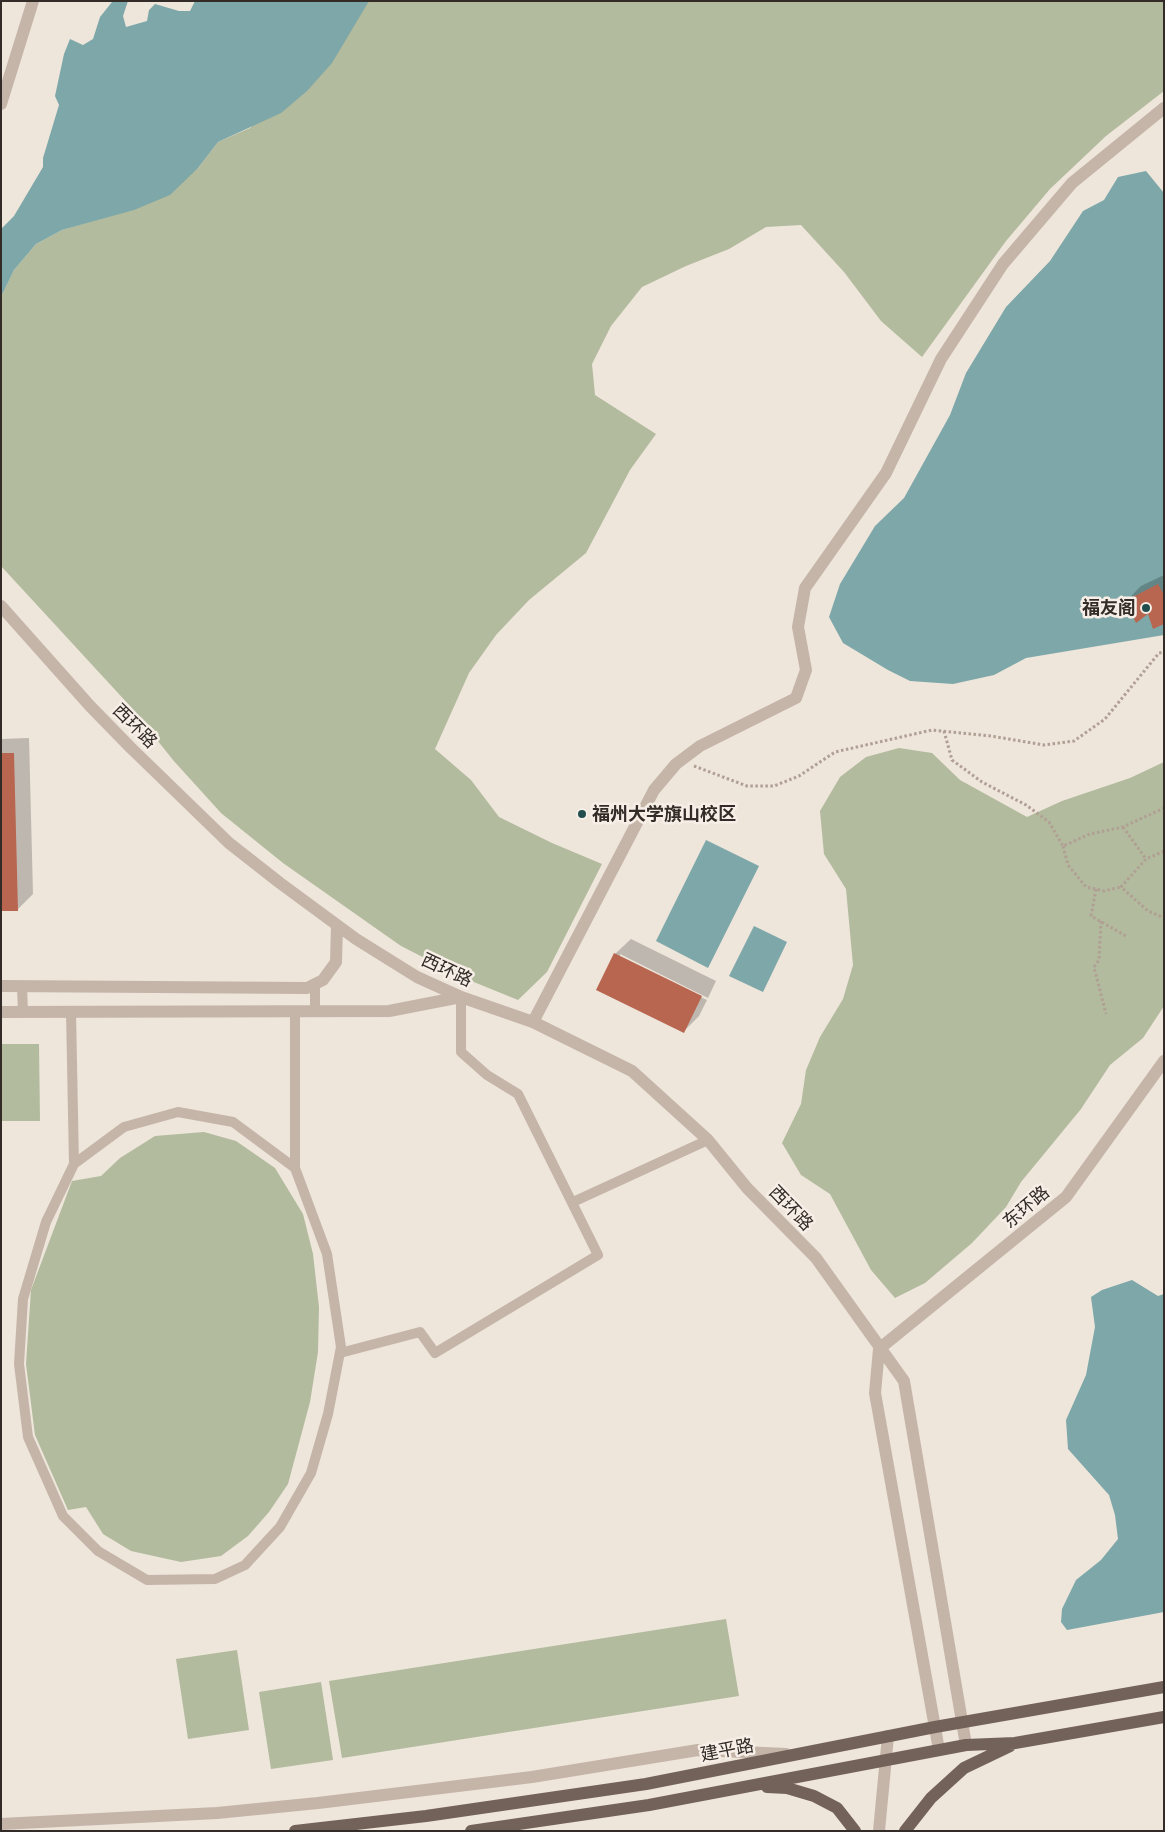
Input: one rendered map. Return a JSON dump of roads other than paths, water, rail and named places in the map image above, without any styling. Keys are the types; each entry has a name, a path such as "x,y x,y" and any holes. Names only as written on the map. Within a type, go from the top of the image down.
{"main road":[{"name":"建平路","path":"295,1831 426,1816 646,1784 962,1722 1164,1687"},
{"path":"470,1831 649,1804 966,1745 1015,1743 1164,1717"},
{"path":"905,1831 931,1798 964,1768 1015,1743"},
{"path":"744,1786 786,1788 814,1796 837,1808 855,1831"}],"street":[{"path":"1,104 33,1"},
{"path":"533,1022 654,790 682,760 700,746 796,698 806,670 798,627 806,588 886,473 941,359 1003,264 1072,183 1164,108"},
{"name":"西环路","path":"1,606 90,706 229,843 336,925 417,977 461,997 533,1022 632,1071 708,1140 747,1188 816,1258 879,1350 904,1381 966,1745"},
{"path":"1,986 307,988 323,980 336,962 336,925"},
{"path":"1,1012 389,1011 461,997"},
{"name":"东环路","path":"879,1350 1066,1197 1164,1061"},
{"path":"879,1350 875,1393 940,1750"},
{"path":"879,1831 888,1736"},
{"path":"1,1824 218,1813 318,1803 532,1777 698,1750 796,1754"}],"lane":[{"path":"315,984 315,1012"},
{"path":"22,986 23,1012"},
{"path":"340,1353 420,1332 435,1353 598,1256 518,1094 487,1075 461,1052 461,997"},
{"path":"71,1012 74,1164 46,1222 22,1298 19,1364 28,1437 63,1516 98,1551 147,1580 215,1579 245,1565 280,1527 311,1473 328,1414 341,1347 327,1254 295,1168 295,1012"},
{"path":"74,1164 124,1127 178,1112 233,1122 295,1168"},
{"path":"573,1202 708,1140"}],"water":[{"path":"128,1 123,16 126,27 147,21 149,10 155,4 179,11 190,11 195,1 369,1 332,63 307,91 281,113 218,142 198,168 170,195 134,210 62,230 36,244 14,270 1,297 1,229 14,216 43,167 43,158 59,105 55,96 64,54 70,39 83,45 93,39 100,17 112,2"},
{"path":"1146,171 1164,193 1164,635 1026,658 994,675 953,684 910,681 843,643 829,617 840,584 875,526 904,498 950,415 966,373 1006,307 1050,261 1083,211 1104,200 1118,177"},
{"path":"706,840 759,866 708,968 656,941"},
{"path":"754,926 787,942 763,992 729,976"},
{"path":"1132,1280 1158,1296 1164,1294 1164,1612 1067,1630 1061,1622 1062,1609 1076,1580 1101,1560 1118,1539 1115,1515 1109,1495 1068,1449 1066,1420 1086,1375 1095,1327 1091,1297 1102,1290"}],"place":[{"name":"福友阁","path":"1146,608"},
{"name":"福州大学旗山校区","path":"582,814"}]}
